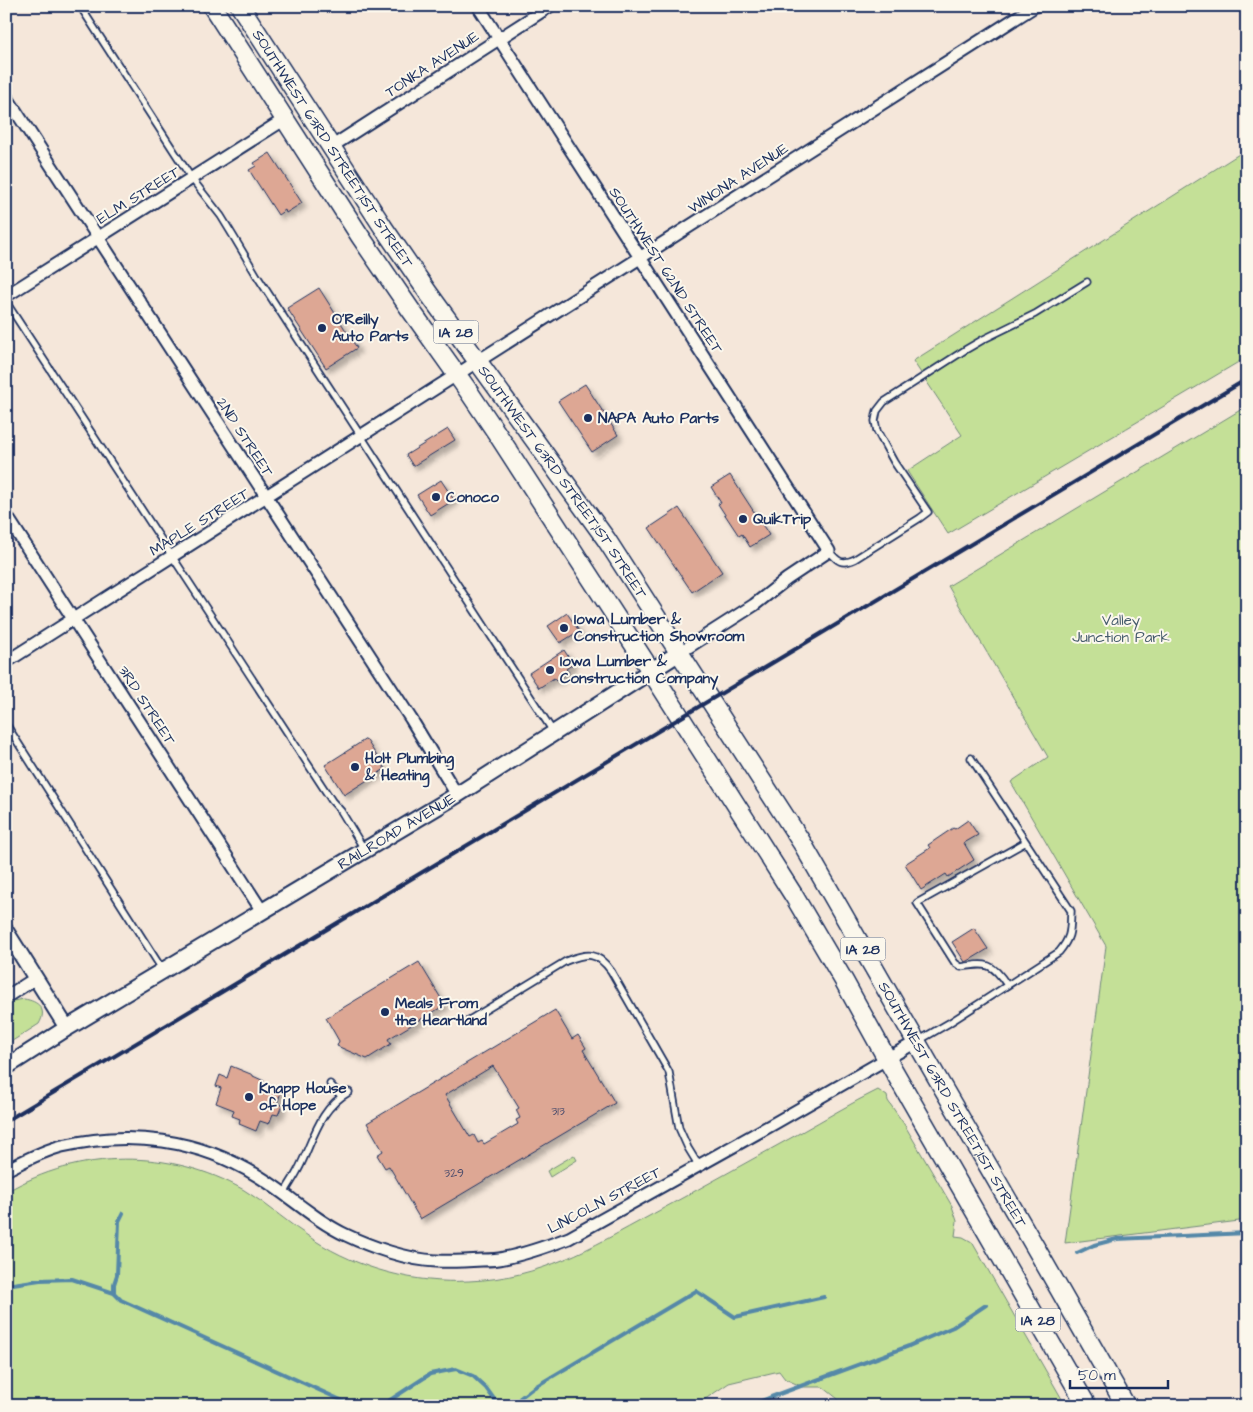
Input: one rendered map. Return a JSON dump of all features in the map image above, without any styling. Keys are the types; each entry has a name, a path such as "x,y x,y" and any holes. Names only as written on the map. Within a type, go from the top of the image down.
{"main road":[{"name":"SOUTHWEST 63RD STREET;1ST STREET","path":"212,6 366,244 458,375 651,671 794,896 1087,1406"},
{"name":"SOUTHWEST 63RD STREET;1ST STREET","path":"240,6 403,257 606,539 802,843 1126,1406"},
{"name":"RAILROAD AVENUE","path":"6,1067 67,1028 457,795 678,653"}],"street":[{"name":"SOUTHWEST 62ND STREET","path":"478,6 829,551"},
{"name":"TONKA AVENUE","path":"331,147 550,6"},
{"name":"WINONA AVENUE","path":"458,375 1035,6"},
{"name":"2ND STREET","path":"6,96 411,719 457,795"},
{"name":"ELM STREET","path":"6,296 285,119"},
{"name":"MAPLE STREET","path":"6,662 458,375"},
{"name":"3RD STREET","path":"6,515 262,911"},
{"name":"RAILROAD AVENUE","path":"678,653 754,605 787,578 829,551"},
{"path":"6,931 67,1028"},
{"path":"6,997 36,978"},
{"name":"LINCOLN STREET","path":"6,1170 27,1159 60,1146 95,1141 123,1139 154,1140 194,1147 208,1151 259,1176 320,1220 365,1244 387,1251 435,1261 504,1258 545,1247 569,1238 916,1042"}],"lane":[{"path":"80,6 192,178 230,231 256,276 554,733"},
{"path":"829,551 843,563 855,559 928,512 894,462 877,431 874,421 877,411 884,402 972,346 1035,314 1088,282"},
{"path":"6,302 365,850"},
{"path":"6,724 163,971"},
{"path":"916,1042 1059,952 1067,942 1070,932 1071,911 971,758"},
{"path":"1006,985 998,972 991,966 982,965 960,968 917,903 1026,842"},
{"path":"469,1020 566,961 581,955 594,956 604,961 669,1072 679,1128 699,1166"},
{"path":"330,1084 341,1096"},
{"path":"284,1194 298,1170 324,1113 341,1096 349,1092"}],"green space":[{"path":"1247,149 1247,357 948,534 907,471 962,435 913,361"},
{"name":"Valley Junction Park","path":"1247,406 1247,1220 1065,1243 1106,946 1011,782 1048,757 948,586"},
{"path":"24,999 34,1002 40,1007 42,1019 39,1024 6,1045 6,1004"},
{"path":"878,1090 887,1096 888,1101 904,1124 952,1206 957,1221 955,1236 963,1237 972,1242 1066,1406 839,1406 838,1399 823,1387 803,1387 785,1379 779,1371 729,1383 695,1406 6,1406 6,1192 34,1178 94,1161 125,1159 155,1161 186,1167 216,1176 244,1190 314,1240 369,1267 388,1273 428,1280 469,1281 495,1279 543,1268 586,1250"},
{"path":"574,1155 577,1160 550,1177 547,1171"}],"building":[{"path":"270,153 302,203 286,213 285,210 278,215 249,170 256,166 254,163"},
{"name":"O'Reilly Auto Parts","path":"319,288 357,348 326,368 287,308"},
{"name":"NAPA Auto Parts","path":"585,384 618,435 592,452 558,401"},
{"name":"Conoco","path":"448,429 455,440 413,466 406,455"},
{"name":"QuikTrip","path":"730,475 769,535 750,547 742,534 739,536 718,504 721,503 711,487"},
{"name":"Conoco","path":"441,480 454,500 430,515 417,495"},
{"path":"679,508 722,572 692,592 649,528"},
{"name":"Iowa Lumber & Construction Showroom","path":"567,613 579,631 560,643 548,626"},
{"name":"Iowa Lumber & Construction Company","path":"564,650 573,664 566,669 569,672 556,681 554,678 539,688 529,673"},
{"name":"Holt Plumbing & Heating","path":"366,739 385,769 344,795 325,765"},
{"path":"968,820 978,835 964,843 974,860 948,877 946,874 921,890 905,864 930,848 928,845"},
{"path":"974,928 988,949 965,962 952,942"},
{"name":"Meals From the Heartland","path":"419,962 445,1005 388,1039 391,1044 367,1059 337,1046 339,1041 326,1018"},
{"path":"555,1010 572,1039 578,1035 586,1048 583,1050 615,1103 420,1219 389,1166 385,1168 377,1155 383,1151 367,1123","holes":["493,1066 519,1108 516,1110 520,1118 516,1120 518,1124 484,1144 482,1141 478,1143 474,1135 470,1137 445,1095"]},
{"name":"Knapp House of Hope","path":"231,1066 253,1075 264,1081 263,1083 282,1090 277,1103 282,1105 278,1115 273,1114 269,1124 260,1121 256,1131 239,1124 240,1119 232,1116 234,1110 216,1103 221,1088 216,1086 220,1075 227,1078"}],"waterway":[{"path":"123,1213 119,1221 117,1275 114,1284 114,1293 121,1300 354,1406"},
{"path":"1077,1253 1094,1245 1117,1239 1247,1233"},
{"path":"6,1285 40,1280 72,1279 114,1293"},
{"path":"517,1406 520,1398 533,1388 696,1291 735,1317 824,1297"},
{"path":"750,1406 909,1346 953,1327 986,1305"},
{"path":"381,1406 430,1374 456,1369 473,1376 486,1388 499,1406"}],"railway":[{"path":"6,1121 1247,379"}],"place":[{"name":"O'Reilly Auto Parts","path":"322,328"},
{"name":"NAPA Auto Parts","path":"588,418"},
{"name":"Conoco","path":"436,497"},
{"name":"QuikTrip","path":"743,519"},
{"name":"Iowa Lumber & Construction Showroom","path":"564,628"},
{"name":"Iowa Lumber & Construction Company","path":"550,670"},
{"name":"Holt Plumbing & Heating","path":"355,767"},
{"name":"Meals From the Heartland","path":"385,1012"},
{"name":"Knapp House of Hope","path":"249,1097"}]}
